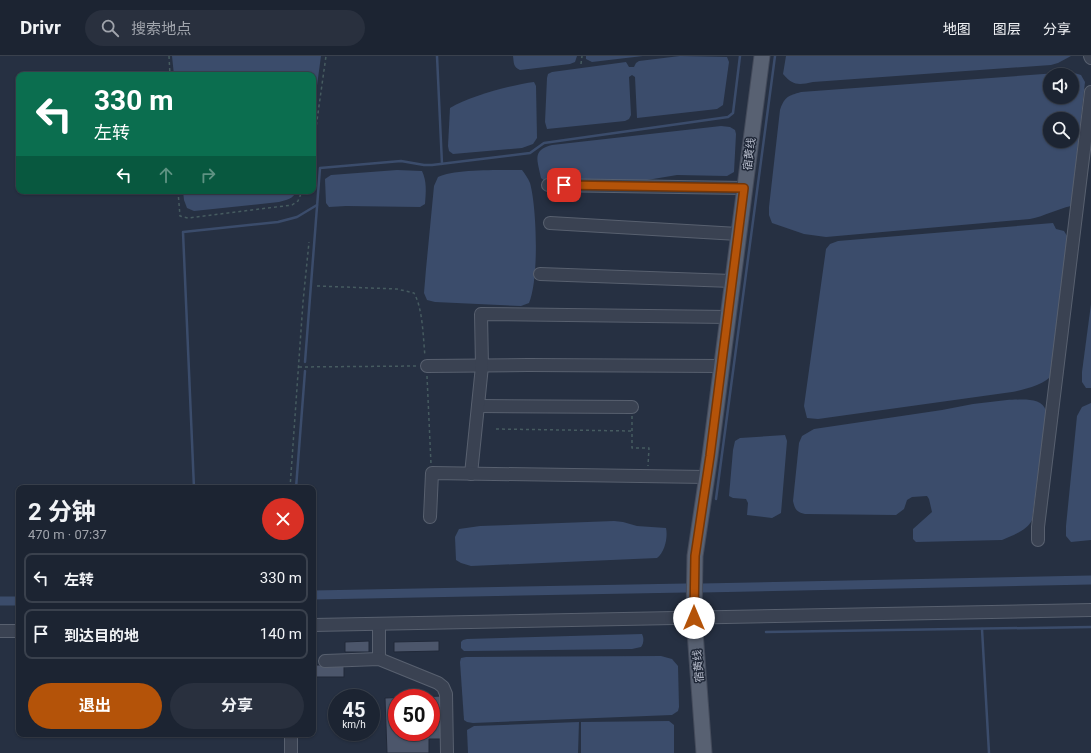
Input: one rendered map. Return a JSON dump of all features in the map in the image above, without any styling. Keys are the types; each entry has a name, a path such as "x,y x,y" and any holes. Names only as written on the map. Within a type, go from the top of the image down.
{"main road":[{"name":"宿黄线","path":"704,753 694,618 695,556 762,56"}],"street":[{"path":"1038,540 1038,527 1091,92"},
{"path":"548,185 744,188"},
{"path":"550,223 738,234"},
{"path":"540,274 732,281"},
{"path":"471,474 482,366 481,314 728,317"},
{"path":"427,366 721,366"},
{"path":"478,406 632,407"},
{"path":"430,517 432,474 706,477"},
{"path":"316,625 1091,610"},
{"path":"379,624 379,660"},
{"path":"0,631 16,631"},
{"path":"325,661 379,660 438,683 443,687 446,694 447,753"},
{"path":"291,737 291,753"}],"path":[{"path":"169,56 170,72"},
{"path":"316,128 326,56"},
{"path":"581,64 582,56"},
{"path":"178,194 180,216 188,218 292,205 298,201 301,194"},
{"path":"290,485 303,302 309,242"},
{"path":"317,286 397,289 414,293 418,299 427,366 432,474"},
{"path":"299,367 427,366"},
{"path":"632,407 632,448 648,448 648,476"},
{"path":"496,429 632,431"}],"water":[{"path":"172,56 321,56 316,93 316,72 174,72"},
{"path":"513,56 577,56 575,62 570,64 520,70 515,66"},
{"path":"586,56 643,56 592,62 586,59"},
{"path":"680,56 727,57 729,62 723,105 717,109 637,118 635,77 632,75 629,77 631,115 629,119 625,121 547,129 545,122 548,74 552,72 626,62 629,67 634,67 639,61"},
{"path":"786,56 1071,56 1051,65 796,84 790,81 783,74"},
{"path":"1043,74 1043,104 1079,104 1079,74 1081,75 1085,82 1079,135 1079,112 1043,112 1043,148 1078,148 1071,206 1030,219 826,237 804,234 772,223 769,215 769,207 780,110 785,99 801,92"},
{"path":"534,82 536,86 537,138 533,144 522,148 453,154 449,151 450,108 468,99"},
{"path":"721,126 730,127 735,130 736,134 734,172 727,176 677,175 623,184 546,182 541,178 538,153 545,147"},
{"path":"397,170 422,171 426,191 425,204 420,207 329,207 326,203 325,179 331,175"},
{"path":"522,170 530,183 534,209 536,244 536,262 529,303 521,306 435,302 427,300 424,293 426,269 434,186 438,177 445,174 466,171"},
{"path":"183,194 295,194 287,200 279,202 194,211 187,208"},
{"path":"1053,223 1056,229 1064,231 1067,236 1054,373 1046,381 1035,386 1012,392 818,419 807,418 804,406 826,249 830,244 838,241"},
{"path":"1091,304 1091,388 1086,388 1082,382 1082,372"},
{"path":"1007,400 1035,401 1044,406 1046,411 1032,520 1027,527 1019,532 1002,540 916,542 913,539 913,529 932,512 927,496 912,497 907,500 904,509 896,515 805,514 796,509 793,501 799,443 802,436 814,429"},
{"path":"1091,403 1091,540 1071,542 1066,536 1066,526 1077,416 1082,407"},
{"path":"785,435 787,441 781,513 772,518 747,515 748,503 746,499 733,498 729,496 735,441 740,438"},
{"path":"614,521 637,526 666,528 667,536 660,555 657,558 471,566 456,560 455,537 459,529 480,526"},
{"path":"642,634 643,644 641,647 632,649 464,651 461,648 461,642 467,639"},
{"path":"661,656 672,659 678,666 679,707 678,711 672,715 473,723 464,720 461,658"},
{"path":"669,721 674,725 674,753 581,753 581,722"},
{"path":"579,722 578,753 468,753 467,730 474,726"}],"building":[{"path":"369,641 369,652 345,652 345,642"},
{"path":"439,641 439,651 394,652 394,642"},
{"path":"316,665 344,665 344,677 316,677"},
{"path":"440,696 442,696 444,739 440,739"},
{"path":"385,698 388,698 388,741 429,741 429,753 387,753"}],"waterway":[{"path":"437,56 442,164"},
{"path":"305,362 320,168 401,161 432,165 530,153 544,143 728,117 733,113 740,56"},
{"path":"716,499 775,56"},
{"path":"194,485 183,232 278,222 297,217 317,205"},
{"path":"296,485 305,371"},
{"path":"702,588 1091,580"},
{"path":"316,595 686,588"},
{"path":"0,601 16,601"},
{"path":"766,632 1091,627"},
{"path":"982,629 989,753"}],"route":[{"path":"564,185 744,188 710,456 695,556 694,618"}]}
